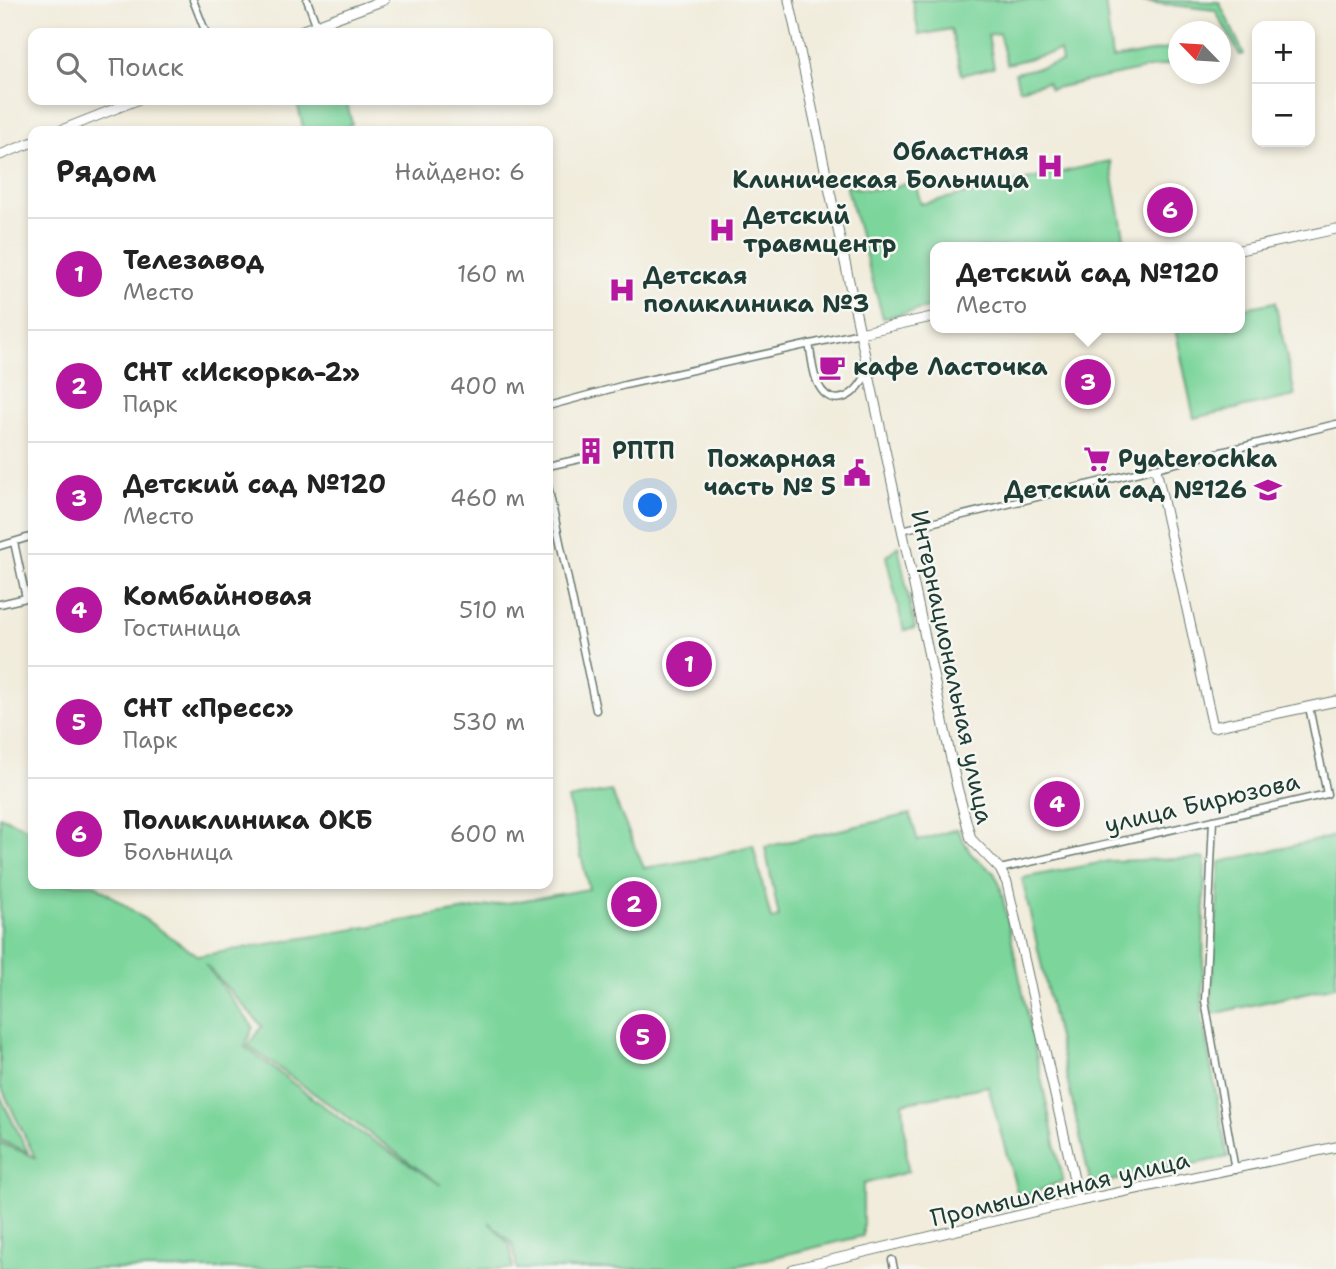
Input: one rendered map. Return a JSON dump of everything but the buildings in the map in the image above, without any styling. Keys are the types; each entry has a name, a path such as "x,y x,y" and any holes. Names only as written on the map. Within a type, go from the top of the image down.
{"street":[{"path":"193,0 204,28"},
{"path":"306,0 316,24"},
{"path":"307,28 384,0"},
{"name":"Интернациональная улица","path":"789,0 968,832 975,844 1000,869 1007,883 1079,1201"},
{"path":"72,126 124,105"},
{"path":"0,155 28,144"},
{"path":"1245,249 1336,229"},
{"path":"553,405 625,385 930,317"},
{"path":"809,344 814,373 822,390 838,397 856,392 874,401"},
{"path":"856,392 868,370"},
{"path":"902,530 1336,424"},
{"path":"553,465 584,458"},
{"path":"1156,470 1213,727 1336,701"},
{"path":"553,509 596,710"},
{"path":"0,546 28,538"},
{"path":"0,604 26,598 14,542"},
{"name":"улица Бирюзова","path":"1000,869 1327,794 1310,707"},
{"path":"1213,820 1205,1001 1236,1170"},
{"name":"Промышленная улица","path":"793,1269 1079,1201 1336,1147"},
{"path":"892,1260 894,1269"}],"green space":[{"path":"912,0 1105,0 1112,59 1168,49 1168,64 1050,89 1047,82 1019,89 1015,73 1062,62 1060,51 1007,64 999,33 988,35 994,67 962,75 951,29 919,35"},
{"path":"1128,0 1219,2 1228,21 1221,21 1215,10"},
{"path":"1231,27 1244,54 1240,55 1231,39"},
{"path":"298,105 347,105 352,124 347,126 303,126"},
{"path":"1110,161 1125,242 930,242 930,307 883,318 846,185 872,190 915,181 921,204"},
{"path":"1275,302 1295,396 1194,418 1176,333 1245,333 1245,308"},
{"path":"898,546 915,628 904,631 886,556"},
{"path":"611,791 644,868 707,858 753,845 771,919 779,917 765,847 910,814 918,841 957,829 971,854 994,873 1000,885 1063,1181 1019,1199 988,1086 903,1103 908,1172 863,1184 863,1236 725,1269 517,1269 513,1244 489,1222 510,1245 513,1269 0,1269 0,1143 35,1157 0,1085 0,816 28,829 28,889 101,889 198,956 589,889 568,799","holes":["205,964 262,1026 248,1046 441,1185 346,1123 245,1047 253,1027"]},
{"path":"1336,836 1336,986 1213,1014 1211,1000 1220,862"},
{"path":"1205,858 1202,1018 1228,1157 1091,1185 1022,878 1109,861"},
{"path":"0,1096 28,1152 0,1140"}],"place":[{"name":"Областная Клиническая Больница","path":"1050,166"},
{"name":"Поликлиника ОКБ","path":"1170,210"},
{"name":"Детский травмцентр","path":"722,230"},
{"name":"Детская поликлиника №3","path":"622,290"},
{"name":"кафе Ласточка","path":"832,367"},
{"name":"Детский сад №120","path":"1088,382"},
{"name":"РПТП","path":"591,451"},
{"name":"Pyaterochka","path":"1097,459"},
{"name":"Пожарная часть № 5","path":"857,473"},
{"name":"Детский сад №126","path":"1268,490"},
{"name":"Телезавод","path":"689,664"},
{"name":"Комбайновая","path":"1057,804"},
{"name":"СНТ «Искорка-2»","path":"634,904"},
{"name":"СНТ «Пресс»","path":"643,1037"}]}
